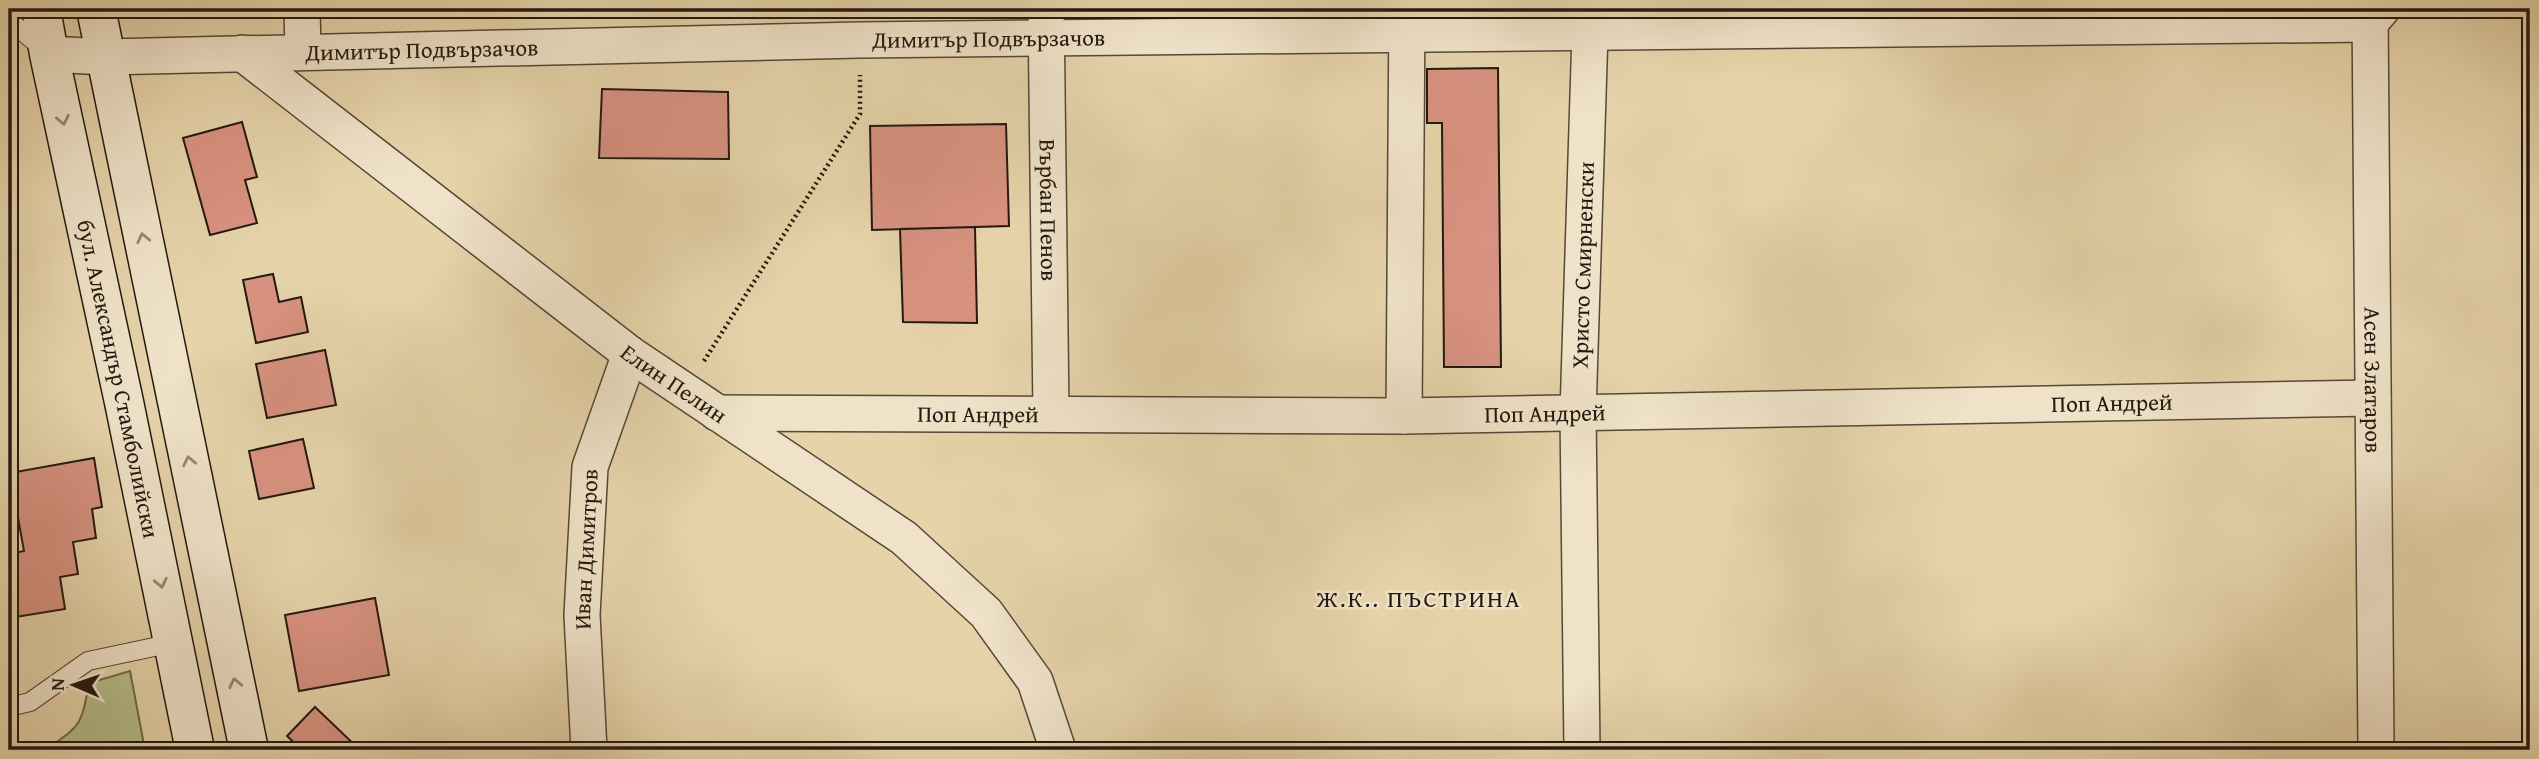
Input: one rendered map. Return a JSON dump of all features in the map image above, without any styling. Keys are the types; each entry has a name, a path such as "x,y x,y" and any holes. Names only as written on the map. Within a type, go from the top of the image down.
{"main road":[{"name":"бул. Александър Стамболийски","path":"41,9 195,750"},
{"path":"96,9 248,750"}],"street":[{"path":"302,9 303,51"},
{"name":"Димитър Подвързачов","path":"49,54 105,57 859,40 1046,23 1407,21 1590,32 1883,19 2374,14"},
{"name":"Асен Златаров","path":"2374,14 2376,750"},
{"path":"1405,416 1407,21"},
{"name":"Върбан Пенов","path":"1046,23 1051,413"},
{"name":"Христо Смирненски","path":"1582,750 1578,412 1590,32"},
{"name":"Елин Пелин","path":"242,53 631,354 904,538 986,613 1035,681 1058,750"},
{"name":"Иван Димитров","path":"589,750 582,615 590,467 631,354"},
{"name":"Поп Андрей","path":"717,413 1405,416 2373,398"}],"lane":[{"path":"9,20 49,54"},
{"path":"9,707 30,702 88,661 173,643"}],"path":[{"path":"684,391 860,114 859,40"}],"green space":[{"path":"130,671 145,750 45,750 78,724 89,683"}],"building":[{"path":"1498,68 1501,367 1444,367 1442,123 1427,123 1427,69"},
{"path":"602,89 728,92 729,159 599,158"},
{"path":"242,122 257,177 245,180 257,223 210,235 183,138"},
{"path":"1006,124 1009,226 872,230 870,126"},
{"path":"975,227 977,323 903,322 900,229"},
{"path":"273,274 279,302 301,297 308,332 256,343 243,280"},
{"path":"325,350 336,405 267,418 256,364"},
{"path":"303,439 314,488 259,499 249,451"},
{"path":"94,458 102,507 92,509 96,538 73,542 78,574 60,577 65,609 9,618 9,554 24,551 10,473"},
{"path":"375,598 389,675 299,691 285,615"},
{"path":"315,707 360,750 302,750 287,736"}],"district":[{"name":"Ж.К.. ПЪСТРИНА","path":"1419,599"}]}
